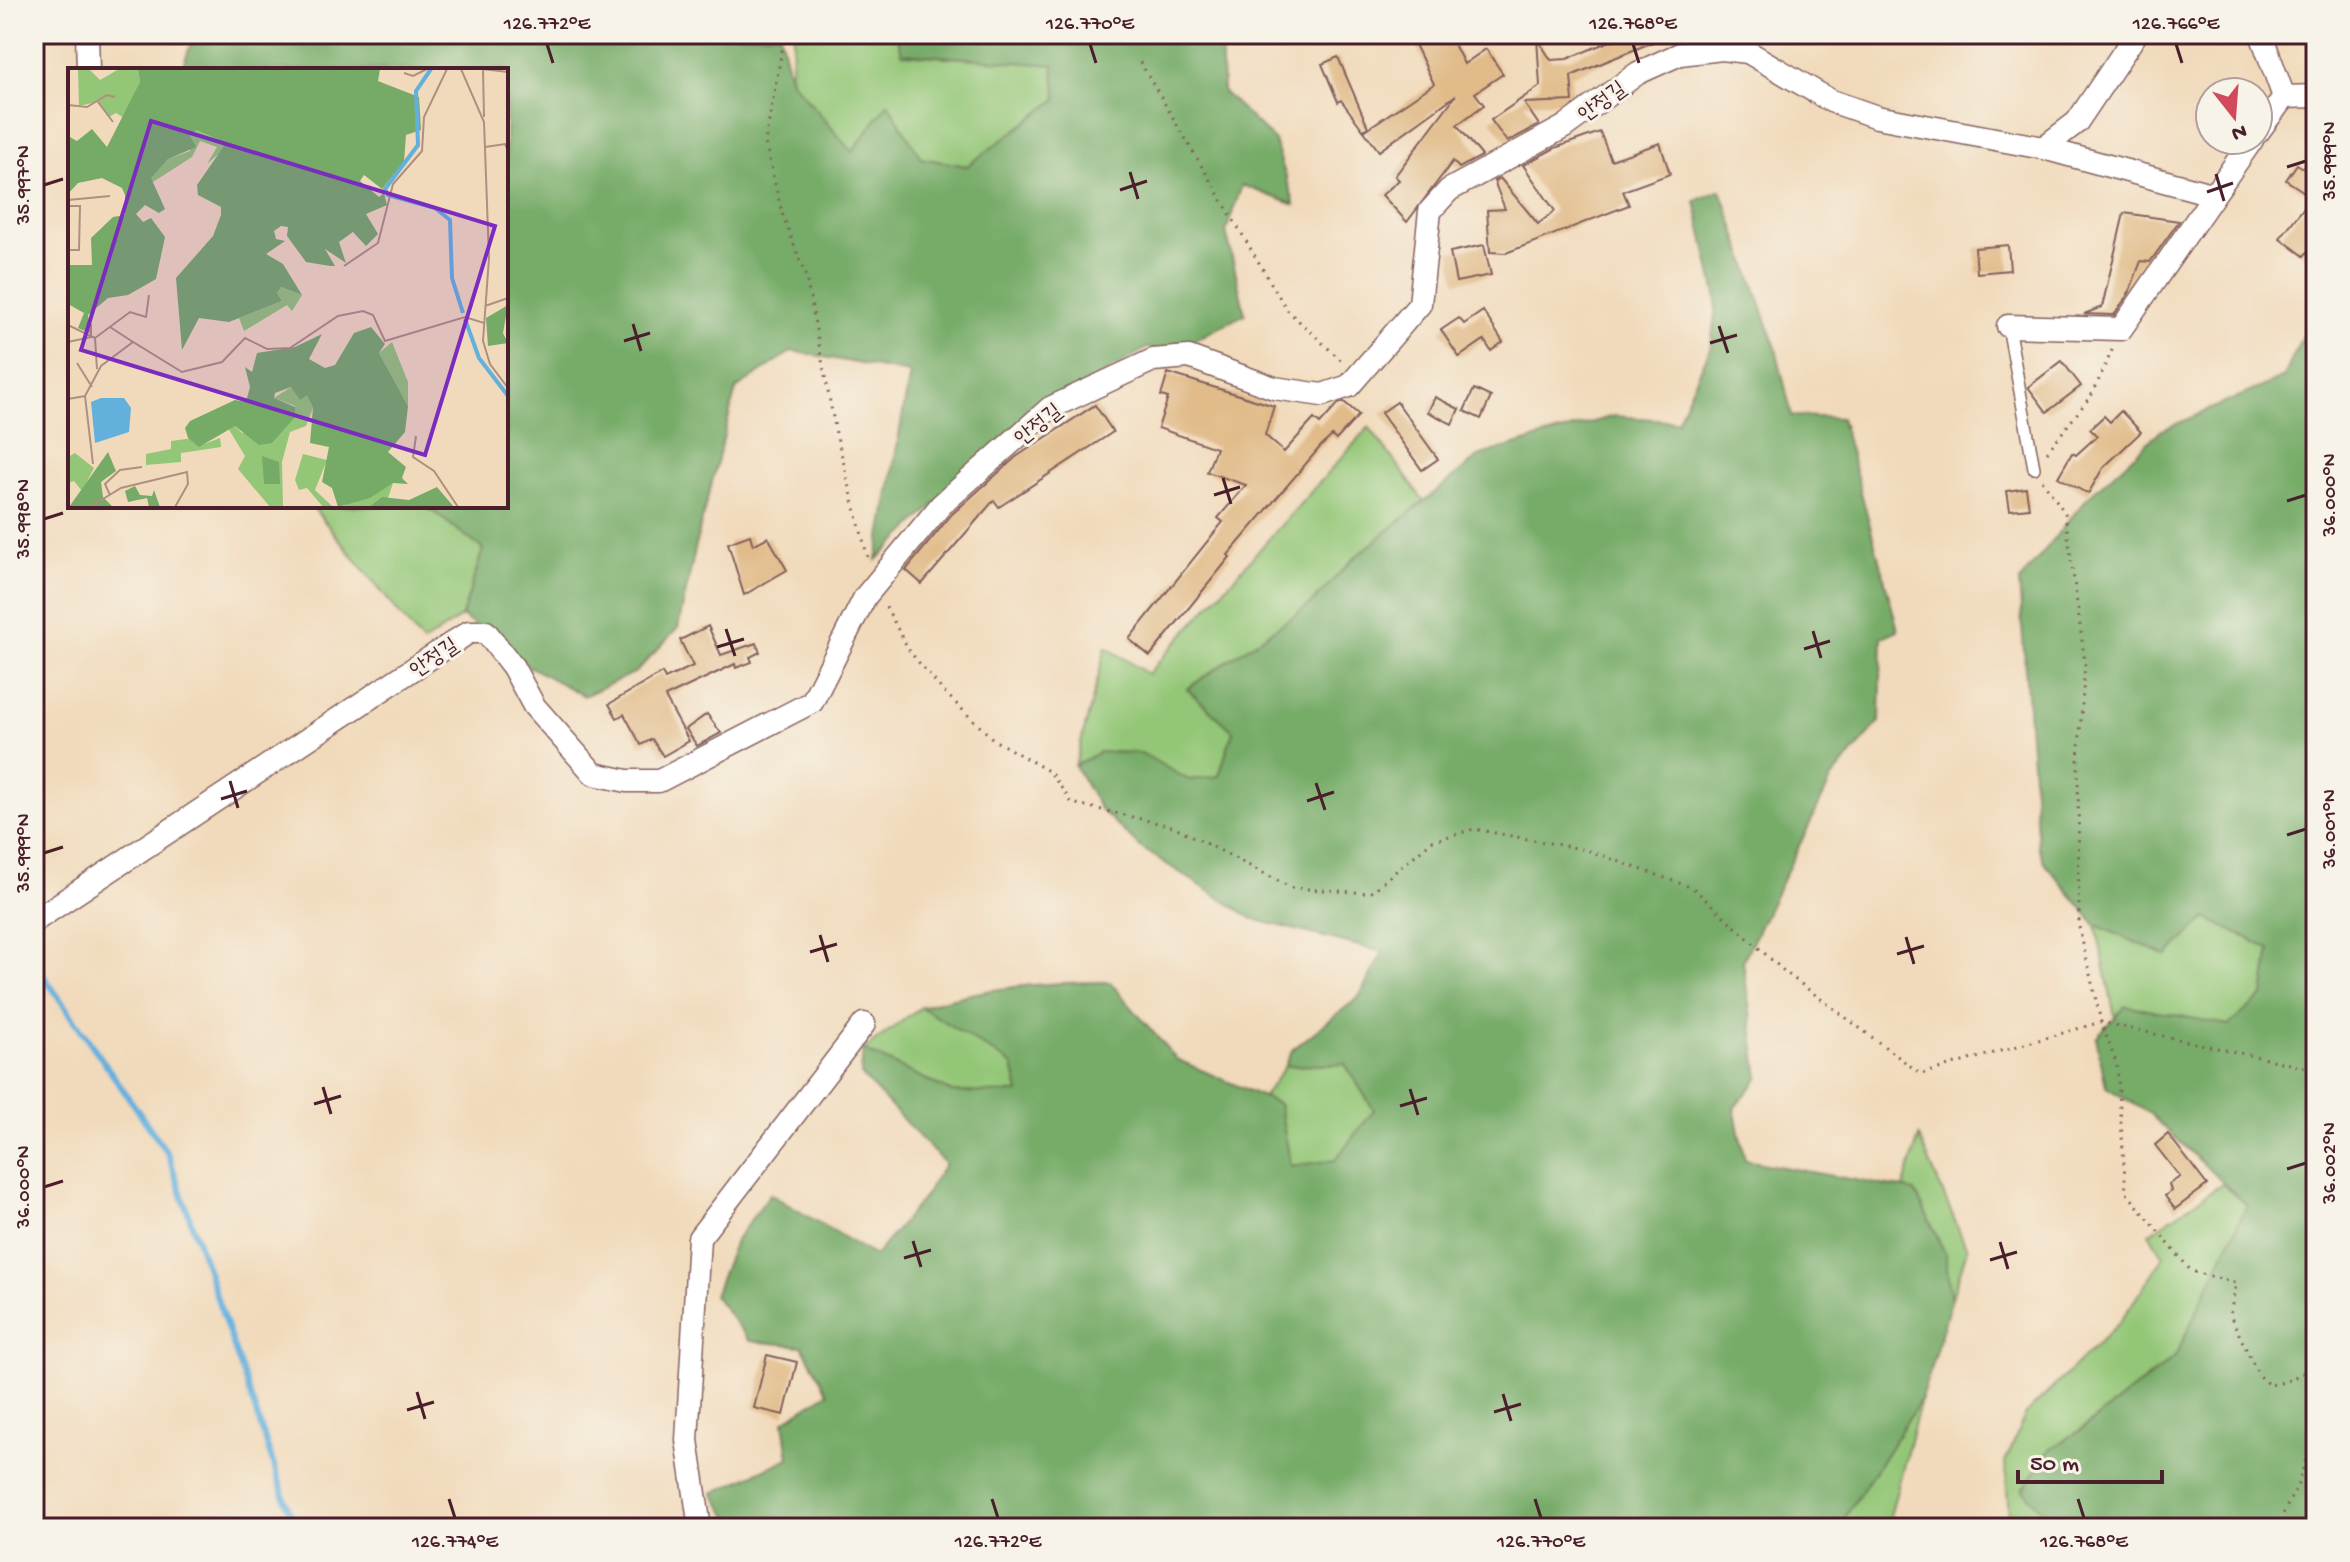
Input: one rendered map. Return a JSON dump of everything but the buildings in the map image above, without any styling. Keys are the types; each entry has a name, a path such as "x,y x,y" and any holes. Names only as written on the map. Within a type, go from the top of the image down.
{"street":[{"path":"87,34 88,68"},
{"path":"2043,148 2077,122 2136,34"},
{"path":"2261,34 2284,97"},
{"name":"안정길","path":"34,921 469,632 486,632 513,667 534,706 594,774 627,781 659,781 812,702 865,597 941,505 1050,408 1153,360 1189,357 1274,388 1322,395 1349,386 1420,304 1430,211 1449,190 1564,127 1638,73 1680,54 1722,49 1748,52 1831,101 1877,117 2043,148 2211,194"},
{"path":"2284,97 2315,98"},
{"path":"2274,110 2284,97"},
{"path":"2008,326 2121,329 2240,156"},
{"path":"700,1528 687,1440 699,1238 864,1024"}],"lane":[{"path":"2008,326 2034,468"}],"path":[{"path":"785,34 765,142 782,213 806,277 836,433 874,586 910,652 943,691 994,740 1050,772 1072,803 1175,827 1292,888 1370,893 1432,841 1474,829 1587,850 1693,888 1785,972 1921,1074 2101,1022 2316,1070"},
{"path":"1140,62 1287,310 1358,376"},
{"path":"2121,329 2093,393 2034,468 2065,513 2085,663 2078,761 2079,927 2101,1022 2117,1065 2126,1192 2191,1271 2236,1283 2230,1315 2259,1376 2269,1385 2277,1384 2316,1366"},
{"path":"2276,1528 2298,1484 2316,1429"}],"green space":[{"path":"195,34 780,34 790,79 852,152 888,103 921,158 967,166 1057,99 1053,65 902,53 897,34 1221,34 1223,92 1274,140 1295,205 1242,185 1226,231 1245,314 1173,351 1147,348 1018,424 877,560 910,373 792,351 736,389 699,531 678,628 636,672 584,696 530,667 462,616 483,549 429,508 508,508 508,68 182,68"},
{"path":"794,34 897,34 903,54 1053,64 1057,99 967,166 852,153 790,79"},
{"path":"1721,190 1776,348 1792,416 1841,418 1898,630 1882,637 1880,721 1832,778 1743,961 1759,1078 1734,1108 1745,1160 1915,1191 1945,1253 1951,1301 1921,1399 1838,1528 796,1528 781,1523 777,1528 736,1528 713,1493 789,1458 784,1421 828,1393 802,1346 750,1341 714,1295 735,1241 770,1194 875,1256 924,1197 945,1164 861,1075 863,1050 952,1092 1019,1093 1013,1065 921,1007 1014,987 1110,982 1176,1059 1279,1104 1291,1166 1335,1160 1374,1110 1345,1064 1285,1066 1292,1050 1359,997 1383,952 1253,919 1140,847 1100,809 1075,766 1099,752 1141,753 1189,780 1219,776 1233,731 1187,689 1311,604 1353,559 1481,455 1614,416 1677,421 1711,347 1717,299 1695,201"},
{"path":"2316,305 2316,1528 2059,1528 2023,1490 2051,1448 2080,1431 2175,1357 2247,1205 2150,1114 2106,1087 2096,1037 2126,1006 2229,1025 2263,996 2270,949 2206,918 2167,956 2096,925 2045,863 2038,847 2019,582 2087,498 2160,431 2284,377"},
{"path":"1369,427 1424,501 1353,559 1311,604 1188,688 1233,731 1219,776 1189,781 1140,753 1099,752 1075,766 1106,647 1148,674"},
{"path":"314,508 429,508 483,549 462,616 423,643"},
{"path":"2206,918 2270,949 2263,996 2229,1026 2126,1006 2115,1017 2096,925 2167,956"},
{"path":"921,1007 1014,1065 1019,1094 952,1092 863,1050"},
{"path":"1345,1064 1374,1110 1335,1160 1291,1166 1279,1104 1263,1098 1285,1066"},
{"path":"1919,1137 1967,1249 1951,1301 1945,1253 1903,1189"},
{"path":"2222,1184 2247,1205 2175,1357 2079,1431 2051,1448 2023,1489 2059,1528 2010,1528 2005,1463 2025,1415 2120,1322 2164,1256 2149,1233"},
{"path":"1921,1399 1888,1524 1896,1528 1838,1528"}],"waterway":[{"path":"34,962 168,1154 292,1519 305,1528"}]}
